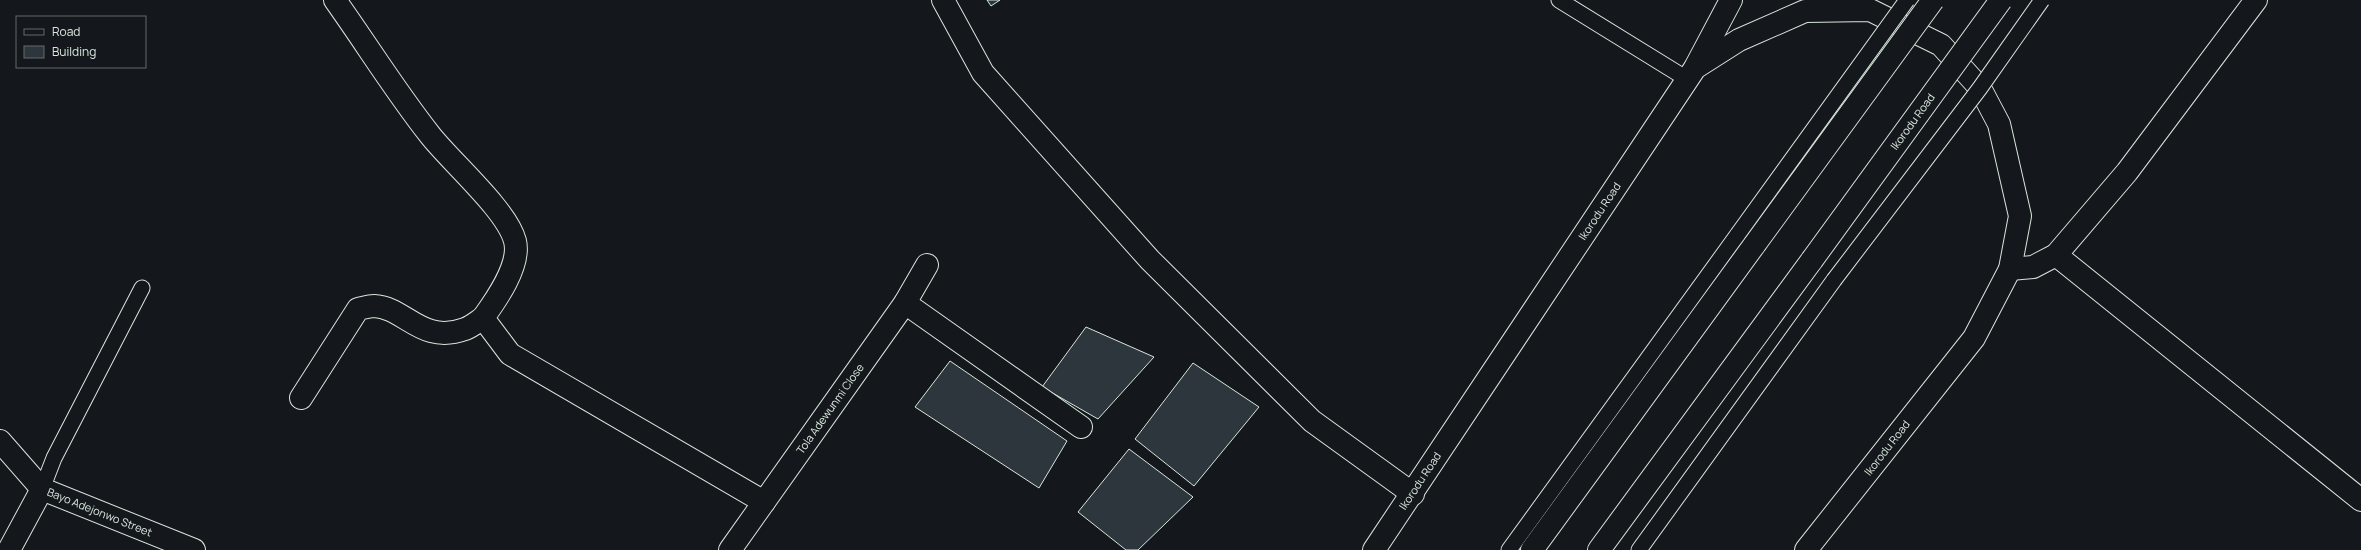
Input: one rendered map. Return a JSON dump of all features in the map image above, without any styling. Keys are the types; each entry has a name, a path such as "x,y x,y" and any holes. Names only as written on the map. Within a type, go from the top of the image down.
{"main road":[{"path":"301,398 358,309 373,306 385,308 421,329 440,333 465,330 483,318 501,293 506,282 513,264 516,242 506,222 430,135 335,0"},
{"path":"943,0 983,73 1150,260 1312,421 1413,494"},
{"path":"1691,73 1731,0"},
{"path":"1532,550 1746,239 1933,0"},
{"name":"Ikorodu Road","path":"1599,550 2001,0"},
{"path":"2010,269 2033,267 2056,254 2127,172 2256,0"},
{"name":"Ikorodu Road","path":"1374,550 1572,256 1691,73 1739,40 1805,11 1870,10 1941,45 1980,88 1999,124 2020,216 2010,269 1974,338 1806,550"},
{"path":"2056,254 2361,500"},
{"name":"Tola Adewunmi Close","path":"730,550 905,303 928,265"},
{"path":"905,303 1081,427"},
{"path":"483,318 510,354 764,502"},
{"name":"Bayo Adejonwo Street","path":"0,441 42,489 194,550"},
{"path":"9,550 42,489"}],"lane":[{"path":"1559,0 1691,73"},
{"path":"1510,550 1746,239 1907,0"},
{"path":"1638,550 1834,280 1980,88 2042,0"},
{"path":"42,489 54,458 142,288"}],"building":[{"path":"987,0 1000,0 991,6"},
{"path":"1086,327 1154,357 1098,419 1042,387"},
{"path":"950,361 1067,441 1039,488 915,407"},
{"path":"1193,363 1259,407 1194,486 1135,439"},
{"path":"1129,449 1193,497 1138,550 1126,550 1078,512"}]}
